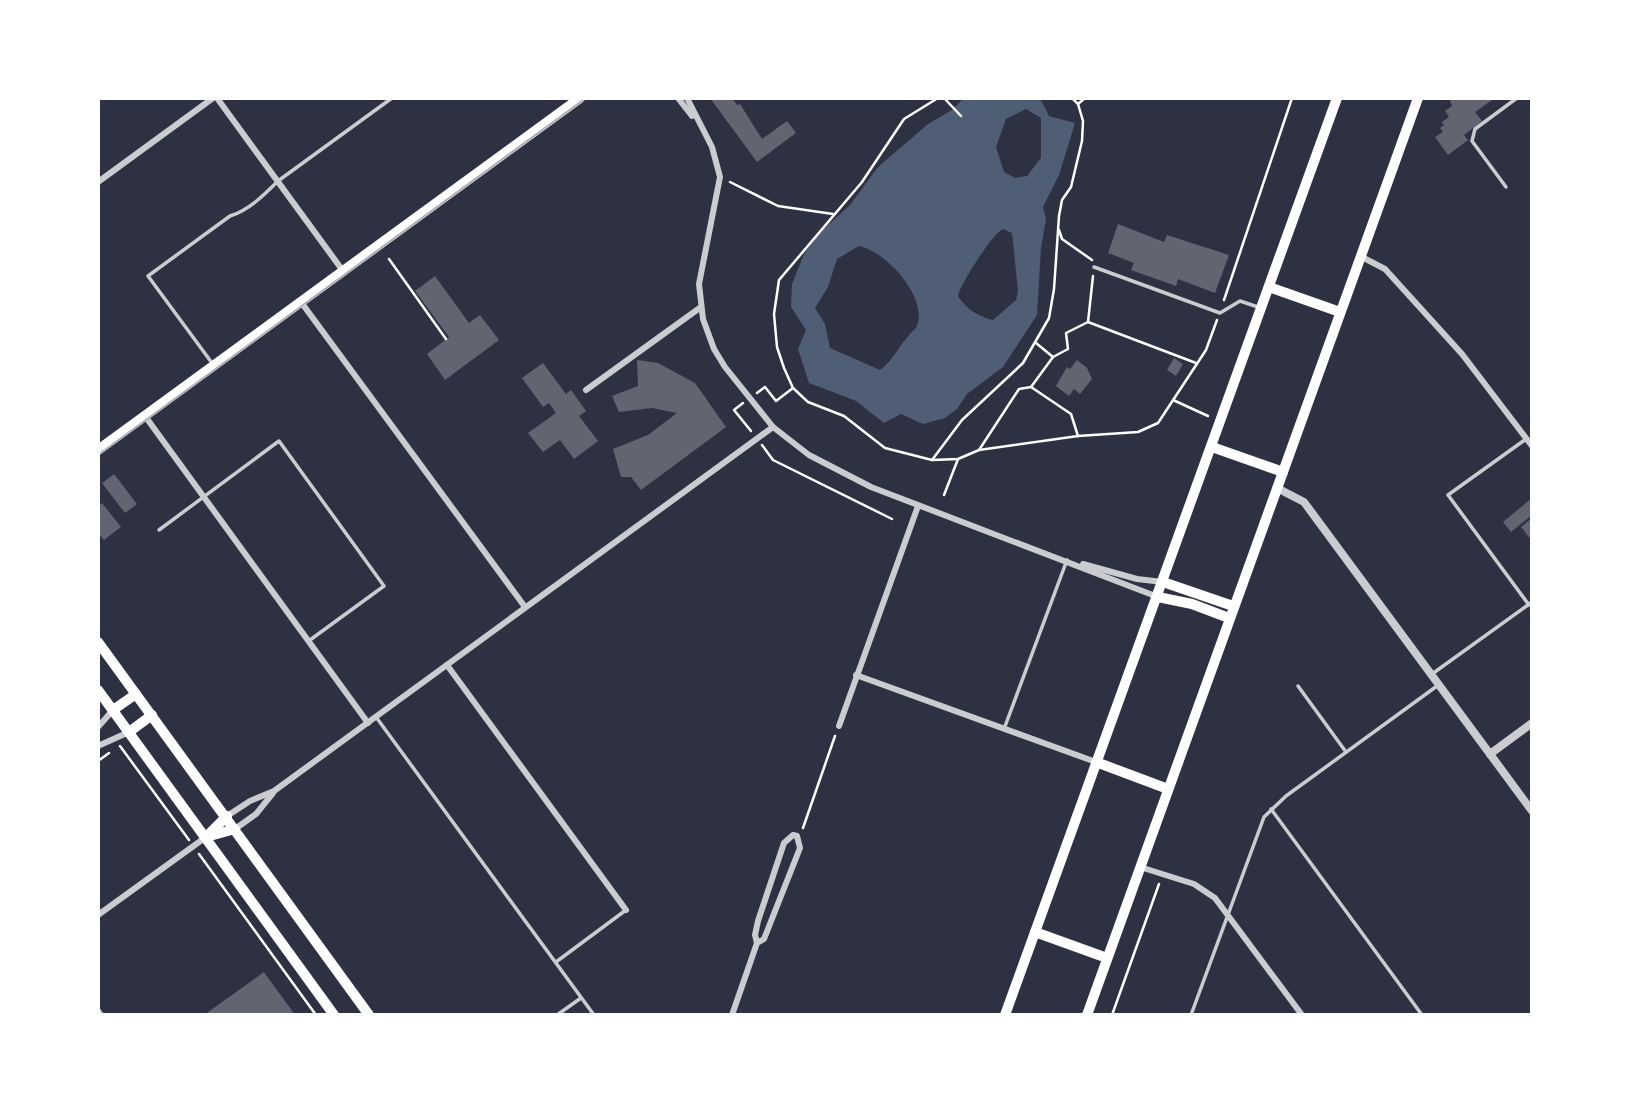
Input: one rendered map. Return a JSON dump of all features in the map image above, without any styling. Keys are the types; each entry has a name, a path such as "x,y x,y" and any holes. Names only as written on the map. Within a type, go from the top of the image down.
{"main road":[{"path":"98,450 580,98"},
{"path":"1005,1015 1337,98"},
{"path":"1087,1015 1418,98"},
{"path":"1269,287 1340,312"},
{"path":"1212,447 1283,472"},
{"path":"1163,582 1233,606"},
{"path":"1158,597 1192,604 1229,618"},
{"path":"98,642 369,1015"},
{"path":"98,690 334,1015"},
{"path":"113,710 136,694"},
{"path":"129,732 152,715"},
{"path":"1096,762 1168,789"},
{"path":"206,837 226,816"},
{"path":"206,837 235,829"},
{"path":"1035,932 1107,958"}],"street":[{"path":"98,182 215,98 343,271"},
{"path":"678,98 699,125"},
{"path":"687,98 712,147 720,177 702,267 701,307 714,349 737,385 773,427 825,464 918,506 1067,560 1158,597"},
{"path":"1360,256 1385,269 1462,354 1532,446"},
{"path":"302,302 525,607"},
{"path":"586,390 701,307"},
{"path":"145,416 368,723"},
{"path":"226,816 250,801 274,791 773,427"},
{"path":"1277,488 1304,502 1532,811"},
{"path":"839,726 918,506"},
{"path":"1067,560 1137,579 1163,582"},
{"path":"447,665 625,910"},
{"path":"856,675 1096,762"},
{"path":"98,726 113,710"},
{"path":"1490,754 1532,723"},
{"path":"98,746 129,732"},
{"path":"235,829 256,814 274,791"},
{"path":"732,1015 758,943 764,939 800,848 800,838 793,835 784,844 758,922 755,934 758,943"},
{"path":"98,915 206,837"},
{"path":"1140,867 1205,890 1228,914 1302,1015"}],"lane":[{"path":"214,366 148,276 230,216 262,197 278,181 392,98"},
{"path":"1506,187 1472,141 1475,129 1517,98"},
{"path":"1094,267 1220,313 1240,301 1261,308"},
{"path":"1432,674 1530,604 1448,495 1526,438"},
{"path":"159,530 279,441 384,586 310,640"},
{"path":"1004,729 1067,560"},
{"path":"1192,1015 1265,817 1271,809 1439,684"},
{"path":"1298,686 1346,752"},
{"path":"376,716 594,1015"},
{"path":"1271,809 1422,1015"},
{"path":"556,962 625,910"},
{"path":"557,1015 582,998"}],"path":[{"path":"938,98 904,119 862,182 779,280 774,314 777,347 793,388 819,409 844,416 885,448 932,460 958,459 979,450 1079,436 1138,432 1158,423 1206,350 1292,98"},
{"path":"944,98 961,116"},
{"path":"932,460 962,420 1008,380 1036,343 1049,318 1062,200 1071,187 1082,141 1083,121 1078,104 1072,98"},
{"path":"1078,104 1084,98"},
{"path":"720,177 778,206 833,214"},
{"path":"1058,227 1062,239 1094,262 1088,322"},
{"path":"389,259 446,340"},
{"path":"1031,387 1053,356 1068,349 1066,332 1088,322 1196,363"},
{"path":"1036,343 1053,356"},
{"path":"979,450 1019,389 1031,387 1071,414 1079,436"},
{"path":"1173,400 1221,422"},
{"path":"944,495 958,459"},
{"path":"800,838 839,726"},
{"path":"120,746 316,1015"},
{"path":"98,761 109,753"},
{"path":"1112,1015 1163,874"}],"water":[{"path":"964,98 1040,98 1049,116 1075,123 1059,175 1043,207 1046,219 1041,248 1037,315 1003,367 967,394 957,409 945,418 923,424 901,414 884,423 856,401 809,383 798,349 806,330 791,307 792,284 804,254 818,234 850,205 878,167 928,124 952,110","holes":["1026,109 1041,118 1041,158 1027,176 1015,178 1004,172 996,147 1006,119","1003,229 1012,233 1018,291 1016,300 993,320 973,312 958,296 977,260","859,246 870,250 893,266 917,304 919,316 916,328 880,370 830,348 825,324 815,308 828,287 837,259"]}],"building":[{"path":"710,98 732,98 737,105 740,104 762,139 787,121 796,133 757,162"},
{"path":"1449,98 1495,98 1475,112 1482,121 1464,135 1468,140 1448,155 1435,137 1443,132 1440,128 1444,125 1442,122 1449,117 1445,111 1452,106"},
{"path":"1118,224 1164,242 1167,235 1229,255 1215,293 1178,279 1176,286 1131,270 1134,263 1108,253"},
{"path":"435,276 469,323 480,315 499,340 445,380 427,354 449,337 415,291"},
{"path":"1174,358 1183,364 1176,376 1167,370"},
{"path":"637,360 658,363 695,383 726,427 641,490 631,477 621,477 613,449 648,435 677,413 652,408 619,412 612,396 638,386"},
{"path":"1077,360 1087,368 1092,379 1080,394 1074,389 1069,396 1056,386 1067,367 1070,369"},
{"path":"543,363 566,394 571,390 586,411 579,416 598,441 574,459 560,440 543,452 528,433 556,413 549,403 543,407 522,378"},
{"path":"114,474 137,504 125,513 102,483"},
{"path":"1532,498 1532,515 1511,532 1503,522"},
{"path":"102,503 121,527 104,540 98,533 98,506"},
{"path":"1532,518 1532,541 1521,527"},
{"path":"264,972 295,1015 204,1015"}],"tram line":[{"path":"98,455 586,98"}]}
